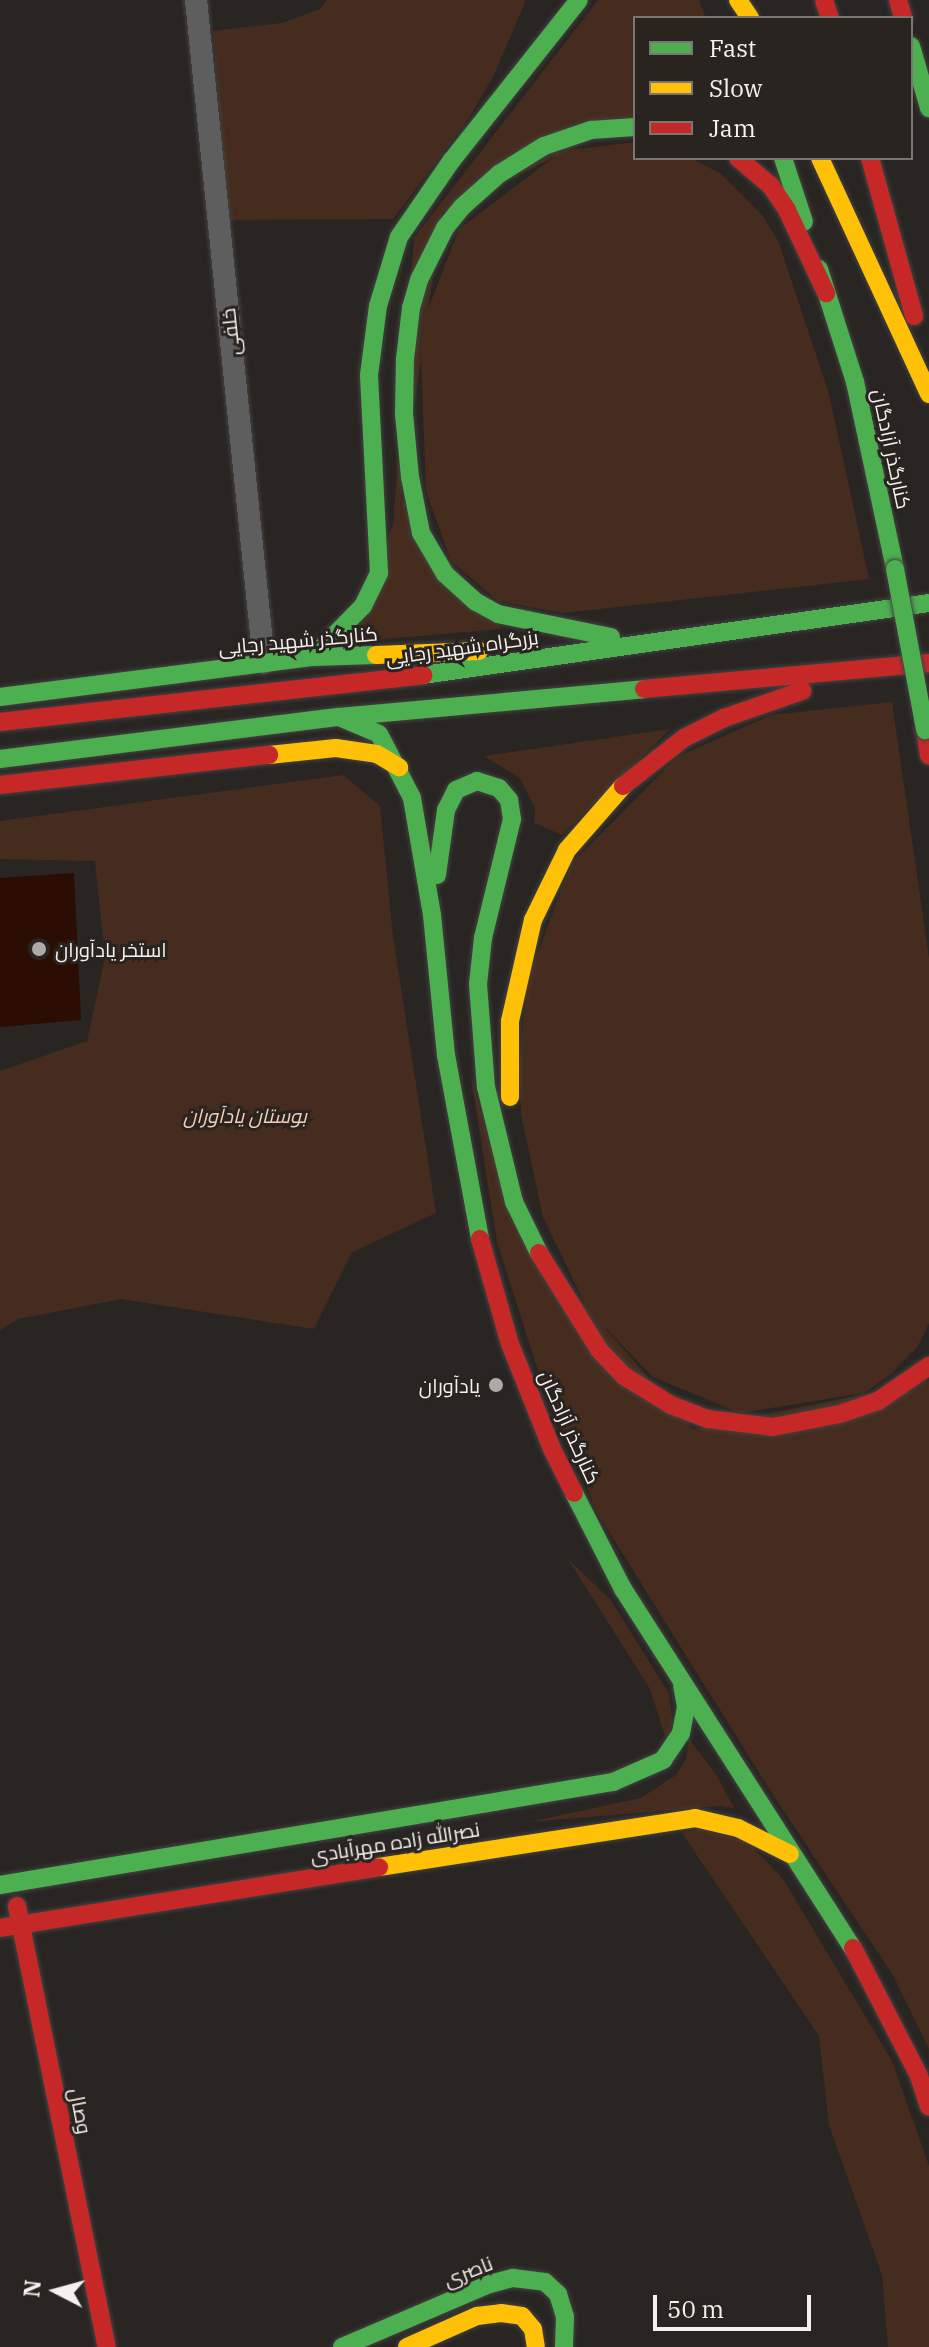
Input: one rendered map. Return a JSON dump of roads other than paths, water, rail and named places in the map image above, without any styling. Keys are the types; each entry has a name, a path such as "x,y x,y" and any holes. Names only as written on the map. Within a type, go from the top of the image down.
{"main road":[{"path":"313,657 363,606 379,573 370,365 385,274 399,237 452,160 579,0"},
{"path":"913,53 929,108"},
{"path":"633,127 591,130 521,157 462,207 445,228 419,280 410,320 404,414 410,477 421,533 445,574 458,589 476,602 519,621 650,644"},
{"path":"740,160 771,186 787,210 826,293"},
{"name":"کنارگذر آزادگان","path":"784,160 855,382 895,569 929,756"},
{"path":"821,160 929,394"},
{"path":"871,160 929,378"},
{"name":"بزرگراه شهید رجایی","path":"0,722 336,687 929,603"},
{"name":"کنارگذر شهید رجایی","path":"0,697 313,657 650,644"},
{"path":"0,759 339,717 929,663"},
{"path":"533,1243 511,1109 510,1021 533,920 567,850 617,790 684,738 724,718 860,671"},
{"name":"کنارگذر آزادگان","path":"339,717 379,734 399,767 412,798 432,915 446,1055 472,1211 510,1344 552,1449 617,1576 867,1970 919,2076 929,2106"},
{"path":"0,785 336,748 377,754 399,767"},
{"path":"432,915 446,810 456,790 477,781 499,788 509,800 512,819 483,938 478,984 480,1034 497,1141 514,1202 533,1243 550,1275 600,1351 644,1390 671,1405 708,1419 773,1427 808,1422 878,1401 929,1366"},
{"name":"نصرالله زاده مهرآبادی","path":"6,1884 613,1782 663,1760 681,1733 686,1707 681,1679"},
{"name":"نصرالله زاده مهرآبادی","path":"0,1928 695,1818 738,1828 791,1854"},
{"name":"وصال","path":"6,1884 21,1924 107,2347"},
{"name":"ناصری","path":"342,2347 490,2284 513,2278 545,2282 558,2294 565,2317 564,2347"},
{"path":"407,2347 477,2316 501,2313 522,2316 533,2329 536,2347"}],"street":[{"name":"خلفی","path":"196,0 264,663"}],"place":[{"name":"استخر یادآوران","path":"39,949"},
{"name":"یادآوران","path":"496,1385"}],"park label":[{"name":"بوستان یادآوران","path":"245,1115"}]}
